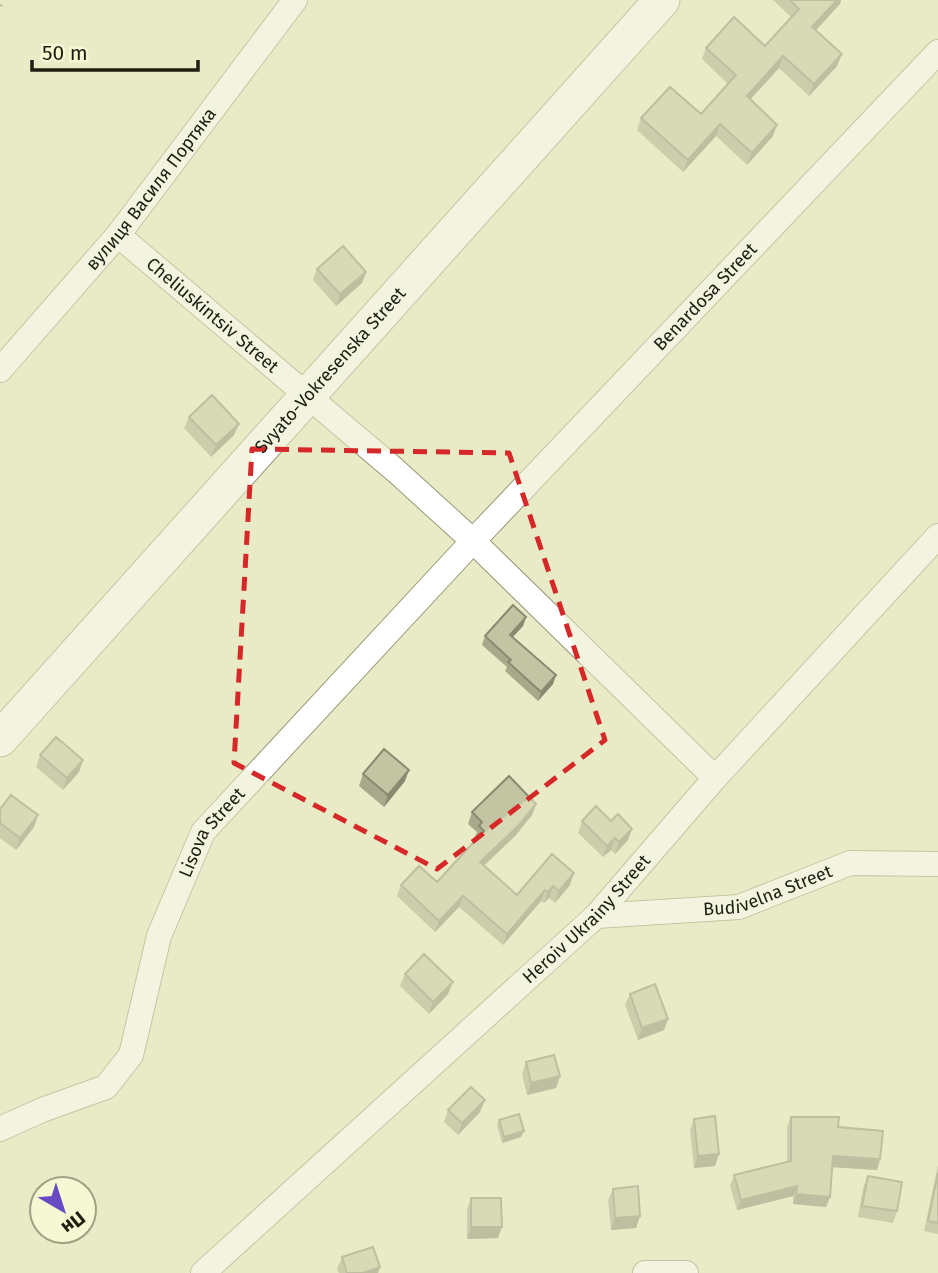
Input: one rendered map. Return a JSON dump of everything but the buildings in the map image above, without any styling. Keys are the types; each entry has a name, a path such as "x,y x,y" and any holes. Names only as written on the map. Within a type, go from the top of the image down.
{"street":[{"name":"вулиця Василя Портяка","path":"0,370 118,235 295,0"},
{"name":"Svyato-Vokresenska Street","path":"0,739 662,0"},
{"name":"Benardosa Street","path":"473,541 938,52"},
{"name":"Cheliuskintsiv Street","path":"118,235 395,470 473,541 715,778"},
{"name":"Heroiv Ukrainy Street","path":"203,1273 596,916 715,778 938,536"},
{"name":"Lisova Street","path":"0,1129 42,1110 106,1087 131,1055 159,936 202,832 473,541"},
{"name":"Budivelna Street","path":"596,916 738,907 850,863 938,864"},
{"path":"645,1273 686,1273"}],"path":[{"path":"0,6 3,0"}],"highlighted area":[{"path":"252,449 509,453 605,740 437,869 234,763"}]}
